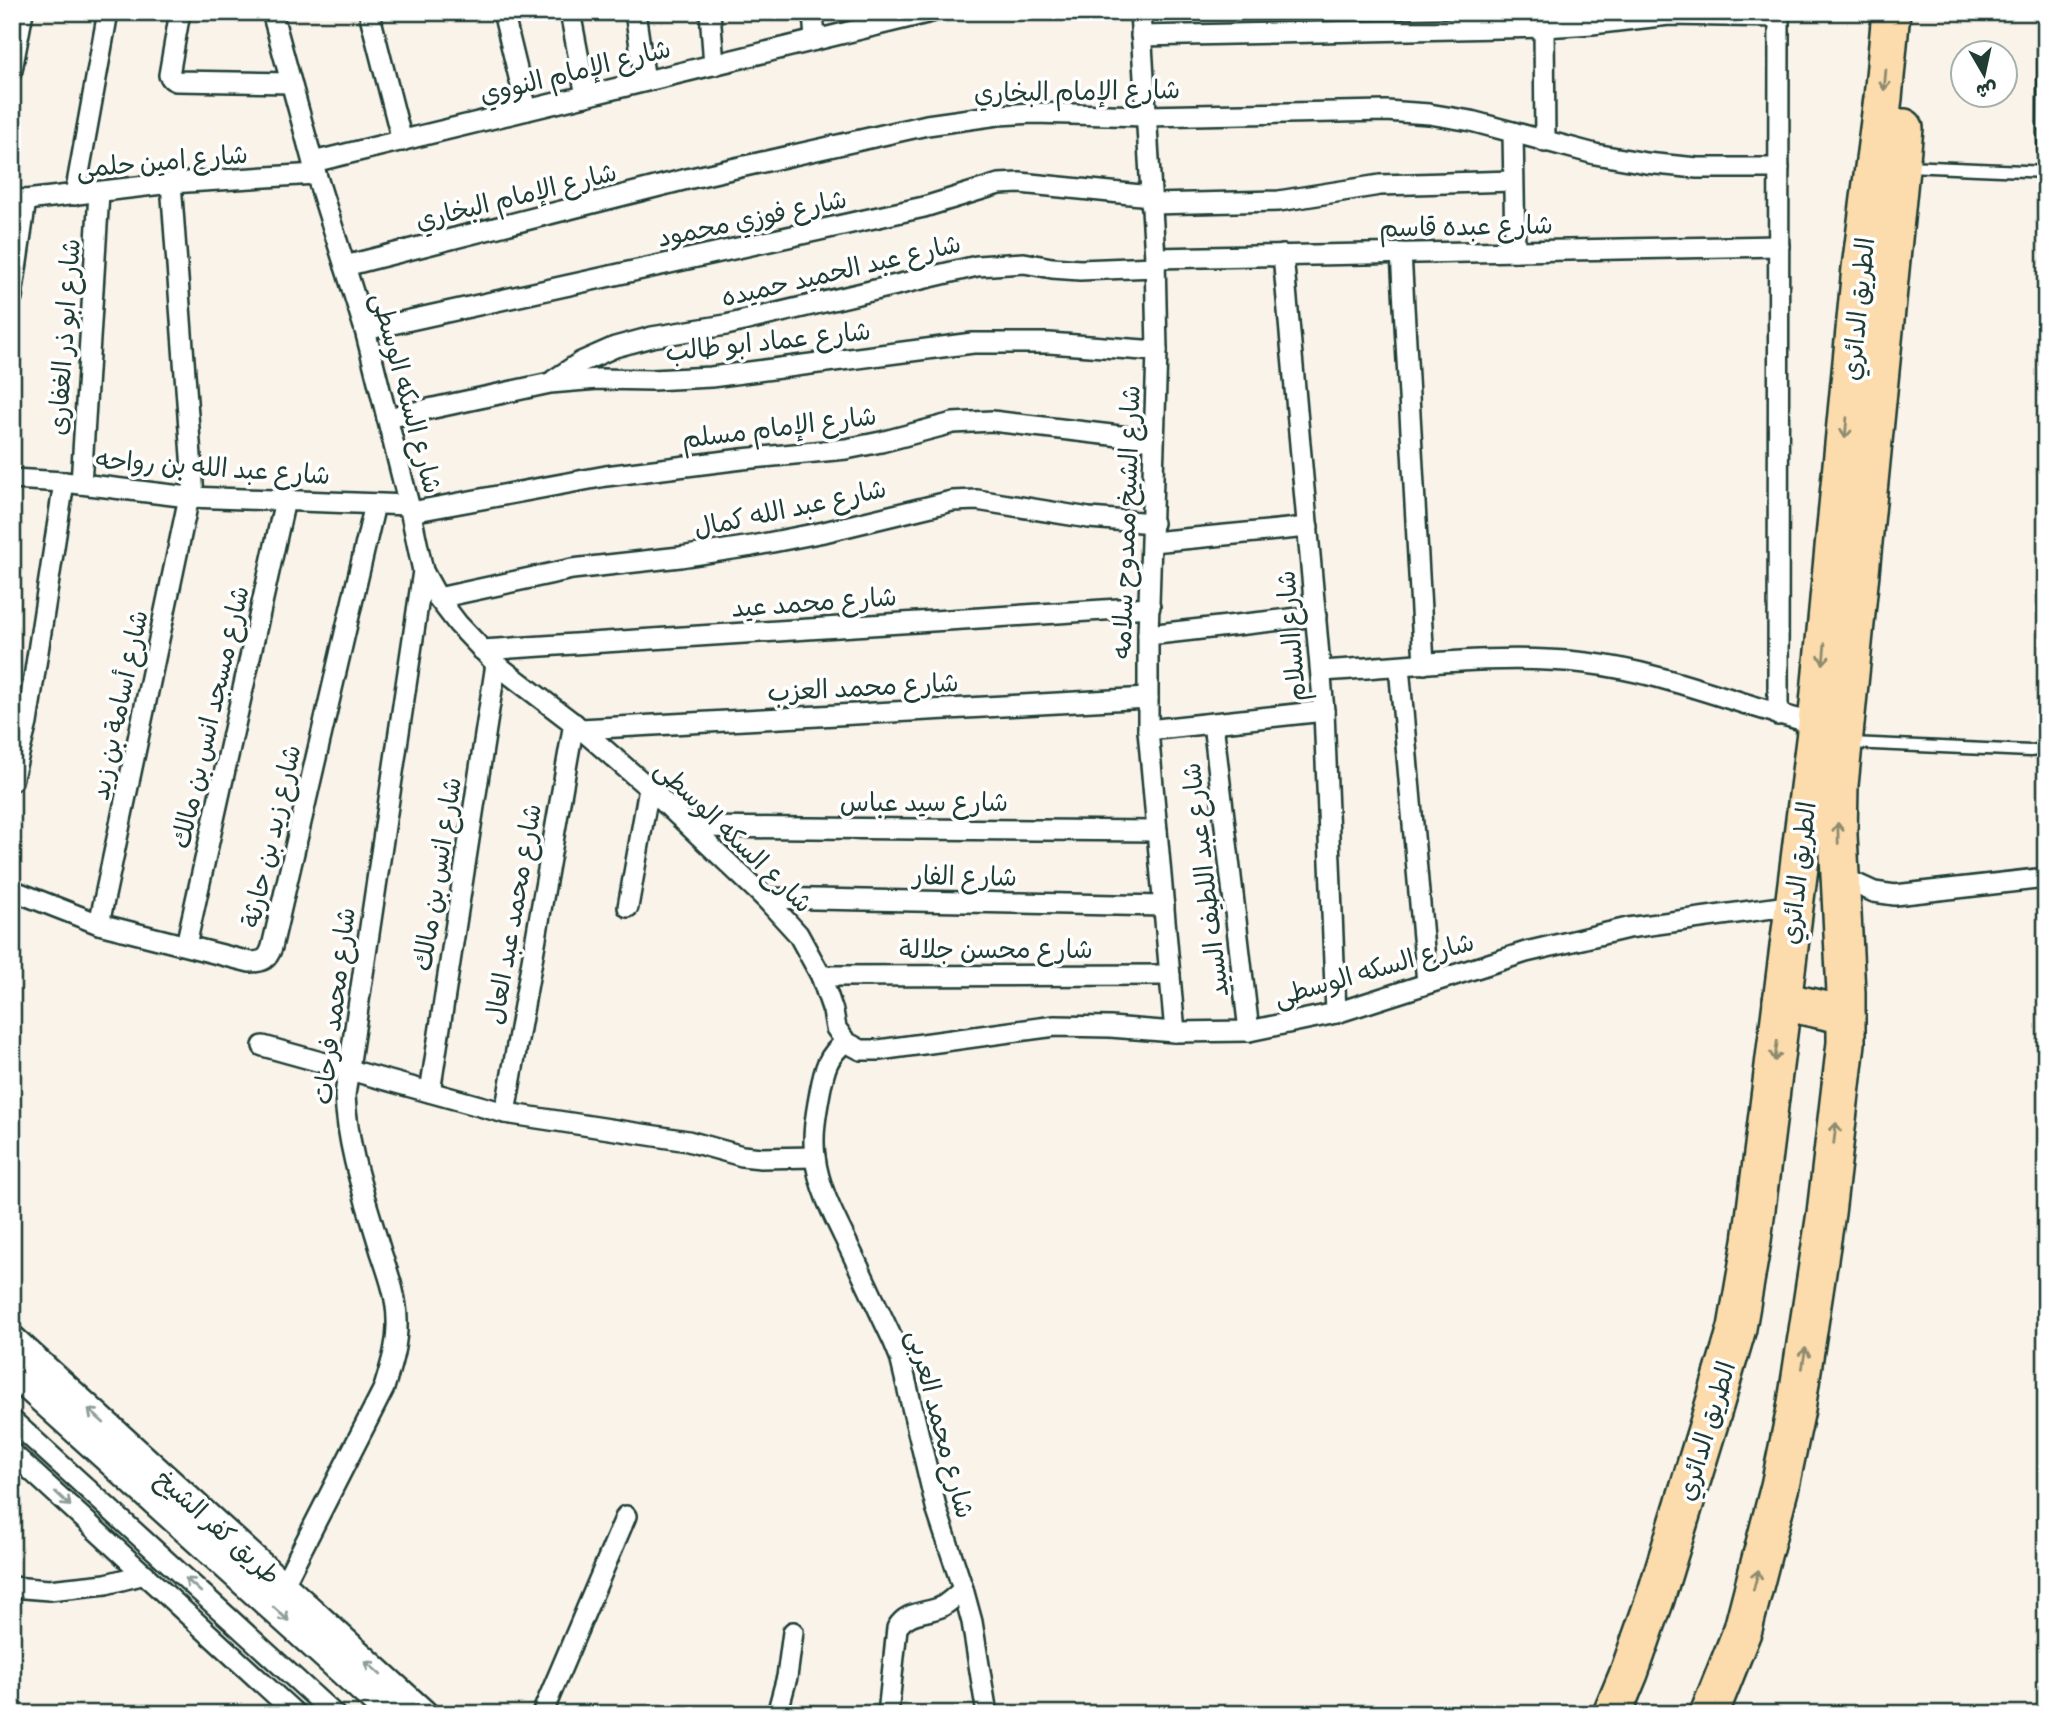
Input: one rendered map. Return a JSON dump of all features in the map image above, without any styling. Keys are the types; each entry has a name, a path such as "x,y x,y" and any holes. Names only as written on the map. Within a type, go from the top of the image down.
{"highway":[{"name":"الطريق الدائري","path":"1842,608 1861,268 1891,12"},
{"name":"الطريق الدائري","path":"1612,1714 1655,1599 1737,1328 1754,1227 1794,905 1830,733 1842,608 1900,166 1916,12"},
{"name":"الطريق الدائري","path":"1709,1714 1743,1629 1780,1486 1796,1409 1826,1213 1846,1043 1839,876 1839,785 1830,733"},
{"path":"1782,1001 1846,1016"},
{"path":"1730,1714 1743,1629"}],"street":[{"path":"12,70 23,12"},
{"path":"75,195 108,12"},
{"path":"180,12 169,75 172,79 291,83"},
{"name":"شارع السكه الوسطى","path":"272,12 315,168 365,330 423,571 438,598 458,624 496,664 577,726 649,788 765,898 797,934 821,975 836,1028 846,1042 862,1050 879,1050 1028,1029 1069,1026 1175,1032 1249,1031 1336,1013 1526,952 1628,928 1794,905"},
{"path":"369,12 402,141"},
{"path":"503,12 527,110"},
{"path":"570,12 586,96"},
{"path":"635,12 645,81"},
{"path":"710,12 714,65"},
{"path":"813,12 815,40"},
{"name":"شارع الإمام النووي","path":"315,168 402,141 815,40 901,15 931,12"},
{"name":"شارع الشيخ ممدوح سلامه","path":"1140,12 1155,262 1157,351 1148,635 1148,730 1175,1032"},
{"path":"1141,36 1544,27 1669,15 1779,15 1778,715"},
{"path":"1544,27 1545,142"},
{"name":"شارع الإمام البخاري","path":"345,266 687,179 962,118 1033,113 1146,116 1386,111 1429,114 1471,121 1595,154 1646,163 1697,168 1779,168"},
{"path":"1513,132 1515,251"},
{"name":"شارع امين حلمى","path":"19,200 315,168"},
{"name":"شارع فوزي محمود","path":"365,330 924,207 999,184 1020,183 1151,200 1279,201 1380,185 1513,181"},
{"name":"شارع أسامة بن زيد","path":"99,924 192,497 171,183"},
{"name":"شارع ابو ذر الغفارى","path":"12,781 27,723 72,483 99,193"},
{"path":"12,297 19,200"},
{"name":"شارع عبده قاسم","path":"1155,262 1283,256 1779,246"},
{"path":"1401,253 1424,664"},
{"name":"شارع السلام","path":"1283,256 1324,710 1336,1013"},
{"name":"شارع عبد الحميد حميده","path":"550,383 581,362 615,347 652,337 726,325 977,266 1024,263 1080,270 1155,262"},
{"name":"شارع عماد ابو طالب","path":"387,418 550,383 598,379 662,380 710,377 973,343 1049,343 1157,351"},
{"name":"شارع الإمام مسلم","path":"410,509 606,476 846,449 953,424 992,421 1154,440"},
{"name":"شارع عبد الله بن رواحه","path":"12,479 192,497 285,500 410,509"},
{"name":"شارع مسجد انس بن مالك","path":"186,945 285,500"},
{"name":"شارع عبد الله كمال","path":"438,598 572,569 752,546 824,532 952,501 977,500 1153,533 1308,527"},
{"name":"شارع زيد بن حارثة","path":"12,890 99,924 250,962 260,962 269,957 375,505"},
{"name":"شارع محمد فرحات","path":"283,1586 384,1388 394,1357 397,1318 392,1289 351,1147 345,1095 423,571"},
{"name":"شارع محمد عيد","path":"482,650 1150,607"},
{"path":"1148,635 1316,616"},
{"path":"1321,671 1537,659 1588,663 1637,672 1830,733"},
{"name":"شارع انس بن مالك","path":"430,1092 496,664"},
{"path":"1399,666 1427,983"},
{"name":"شارع محمد العزب","path":"577,726 1148,698"},
{"path":"1148,730 1324,710"},
{"name":"شارع عبد اللطيف السيد","path":"1213,723 1249,1031"},
{"name":"شارع محمد عبد العال","path":"505,1113 577,726"},
{"path":"628,907 649,788"},
{"name":"شارع سيد عباس","path":"691,827 1157,831"},
{"path":"1839,876 1874,892 1895,895 2046,878"},
{"name":"شارع الفار","path":"765,898 1164,906"},
{"name":"شارع محسن جلالة","path":"821,975 1170,975"},
{"name":"شارع محمد العربى","path":"846,1042 828,1059 824,1071 813,1128 815,1157 821,1185 832,1212 900,1357 937,1511 972,1622 987,1714"},
{"path":"263,1046 505,1113 688,1141 742,1156 815,1157"},
{"name":"طريق كفر الشيخ","path":"12,1340 125,1457 391,1714"},
{"name":"طريق كفر الشيخ","path":"12,1371 125,1457 283,1586 423,1714"},
{"path":"12,1420 334,1714"},
{"path":"12,1453 296,1714"},
{"path":"542,1714 626,1516"},
{"path":"12,1587 49,1590 106,1584 145,1574"},
{"path":"888,1714 897,1628 901,1621 908,1616 942,1606 963,1589"},
{"path":"778,1714 787,1677 793,1632"}],"lane":[{"path":"2044,12 2046,207"},
{"path":"1900,166 2045,172"},
{"path":"1830,733 2030,751 2046,749"}]}
